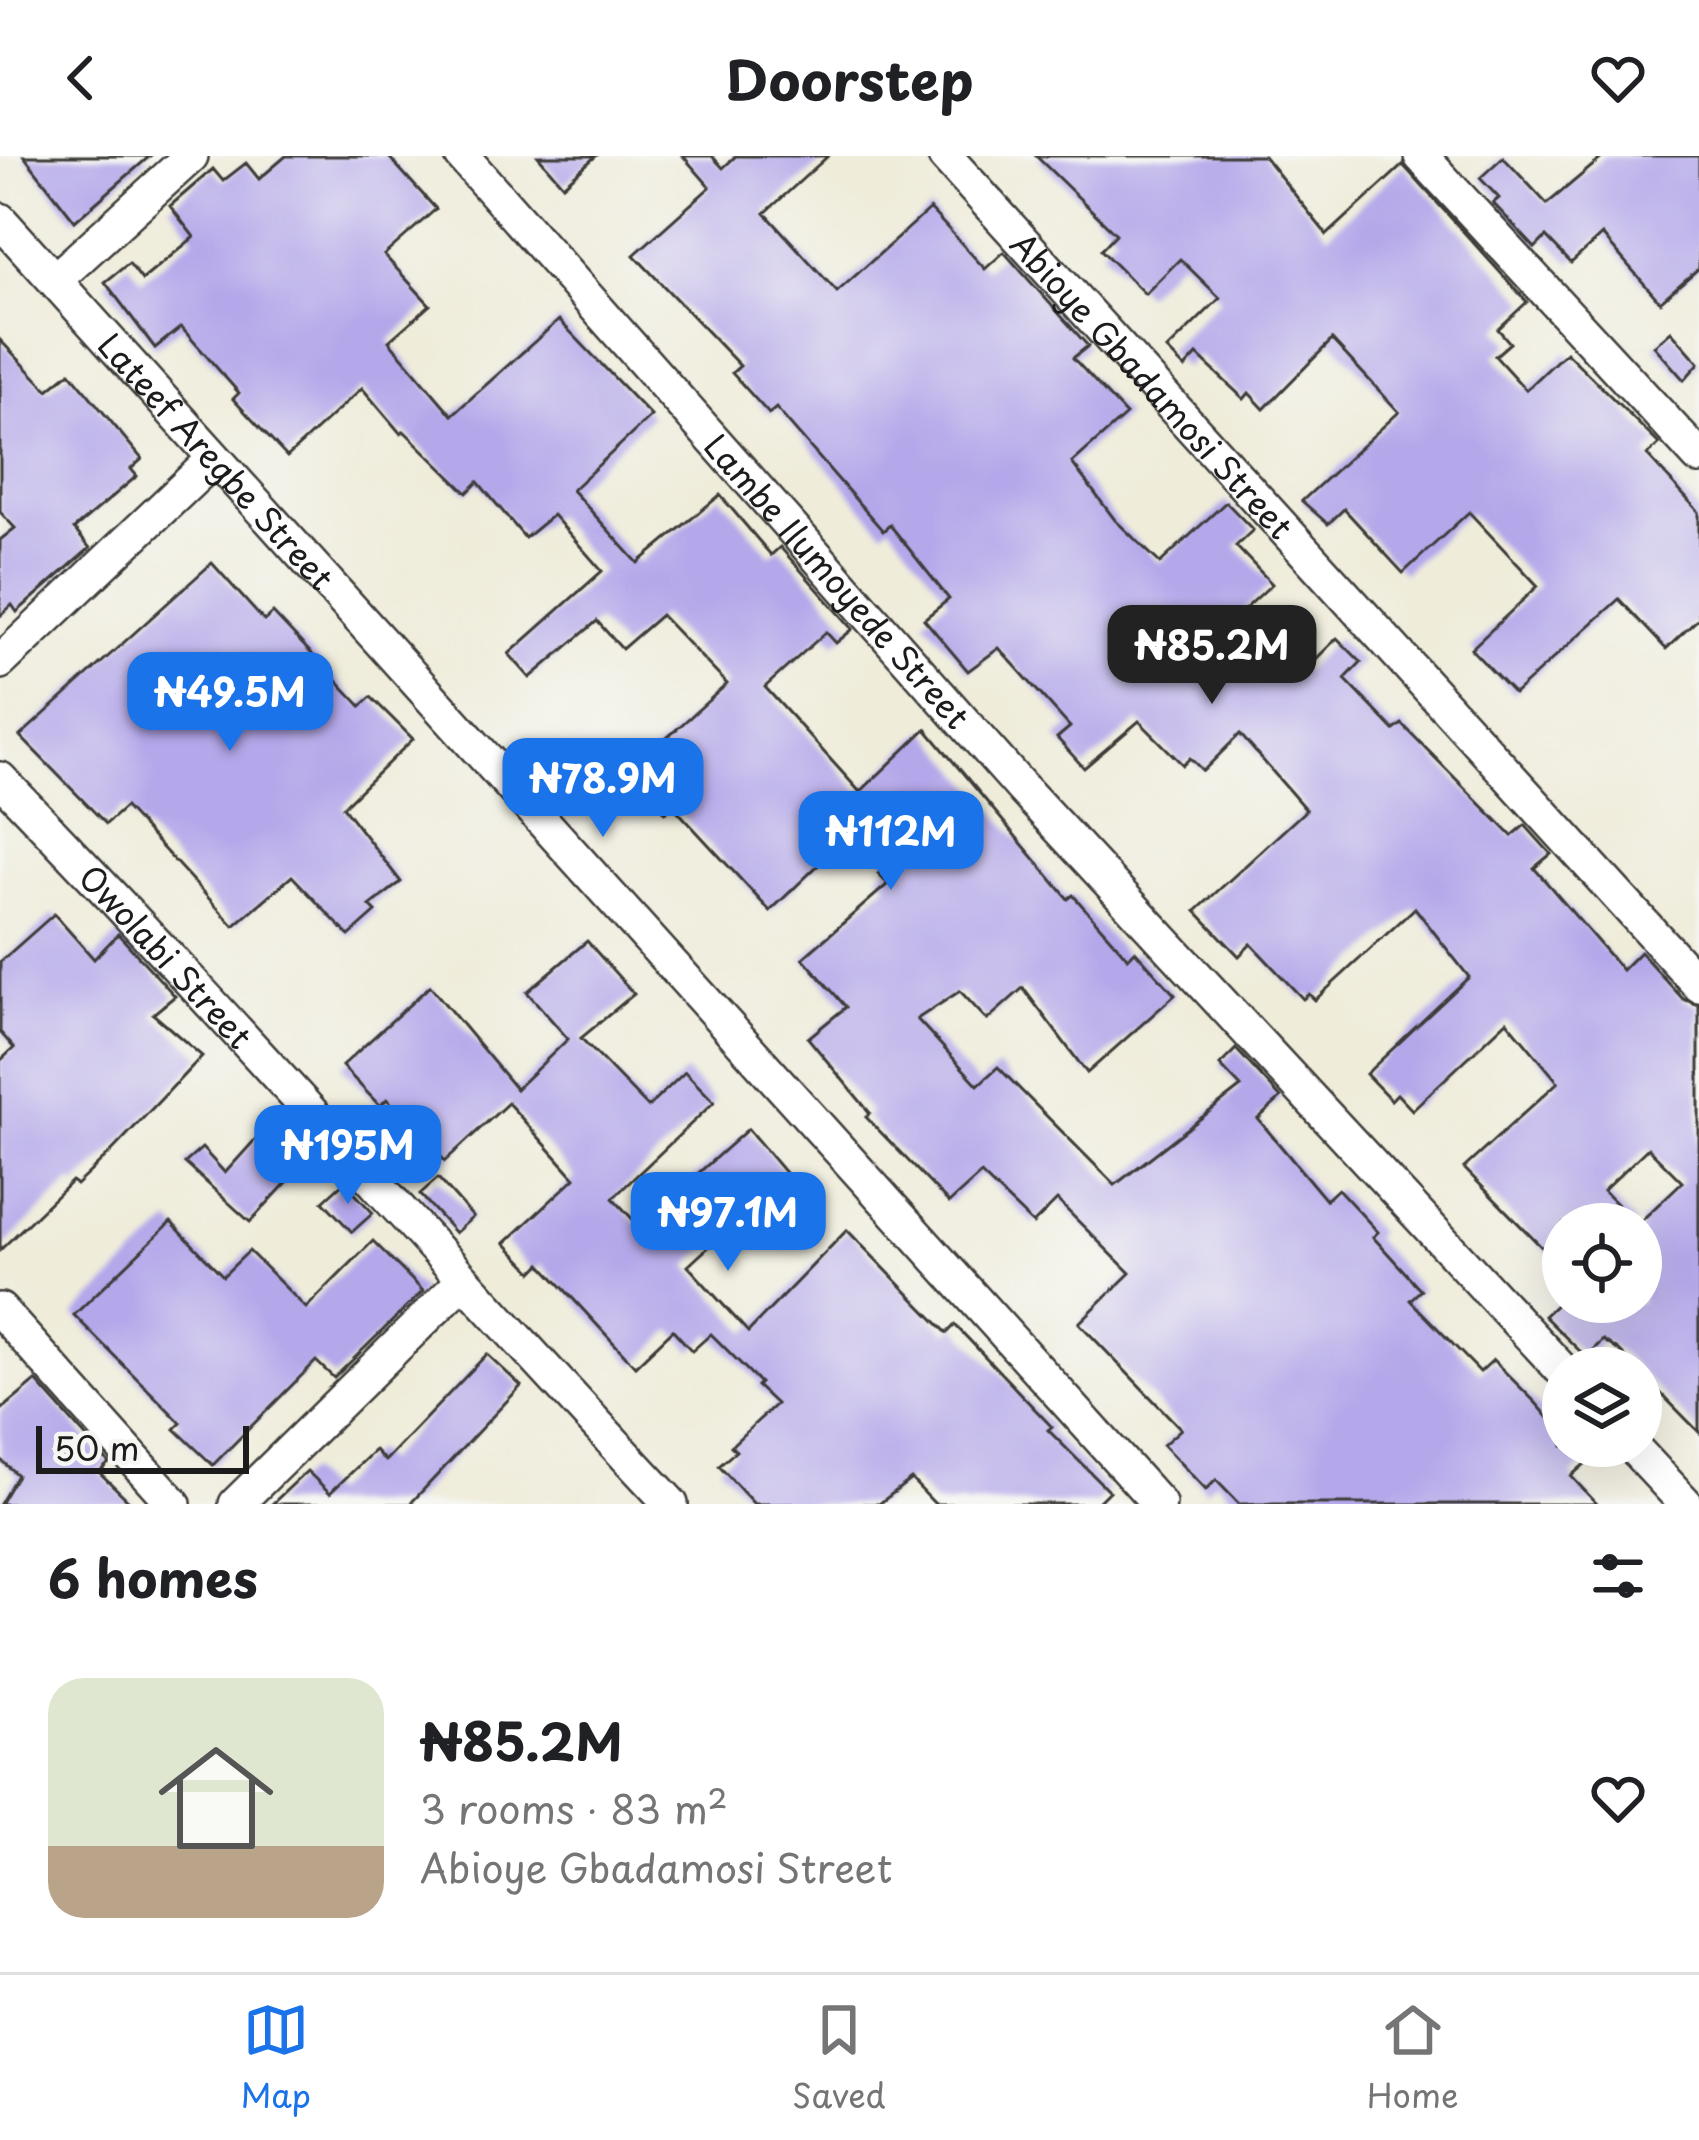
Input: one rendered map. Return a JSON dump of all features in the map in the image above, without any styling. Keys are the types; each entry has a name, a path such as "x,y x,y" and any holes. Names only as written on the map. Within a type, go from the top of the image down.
{"street":[{"path":"55,280 191,156"},
{"name":"Lambe Ilumoyede Street","path":"462,156 1022,788 1542,1348"},
{"name":"Abioye Gbadamosi Street","path":"945,156 1699,985"},
{"path":"1421,156 1699,457"},
{"name":"Lateef Aregbe Street","path":"0,220 212,461 1159,1504"},
{"path":"0,662 212,461"},
{"name":"Owolabi Street","path":"0,779 207,993 462,1282 671,1504"},
{"path":"236,1504 462,1282"},
{"path":"0,1310 173,1504"},
{"path":"1652,1467 1686,1504"}],"building":[{"path":"24,156 150,156 75,221"},
{"path":"286,156 388,156 436,209 384,255 430,305 389,341 452,415 559,320 651,416 572,490 638,563 720,495 771,555 780,547 853,629 836,643 826,632 765,687 860,792 926,729 1068,899 1073,895 1128,958 1135,951 1175,995 1087,1073 1023,988 987,1020 960,991 917,1019 978,1085 998,1067 1115,1185 1241,1087 1220,1065 1236,1049 1281,1098 1258,1119 1326,1200 1338,1189 1378,1232 1373,1237 1421,1290 1410,1300 1480,1372 1493,1360 1536,1403 1542,1410 1542,1467 1581,1467 1571,1476 1597,1504 1239,1504 1216,1480 1206,1490 1163,1445 1181,1429 1079,1323 1130,1273 1057,1200 1033,1224 981,1174 949,1203 866,1117 870,1113 808,1038 846,1007 803,958 888,884 878,874 889,864 856,829 770,911 673,806 665,812 630,771 727,684 661,615 622,649 597,621 530,678 509,654 602,571 553,515 525,538 478,482 467,493 404,431 401,434 362,388 287,457 233,399 239,393 181,327 155,348 105,282 129,263 142,280 194,237 170,206 213,169 223,181 246,163 259,179"},
{"path":"538,156 596,156 563,185"},
{"path":"683,156 712,156 723,168 736,156 828,156 765,213 837,292 930,209 985,269 1004,252 1088,346 1073,358 1126,415 1072,463 1115,520 1160,563 1226,502 1253,530 1236,546 1272,584 1244,610 1305,670 1337,638 1361,662 1345,679 1394,730 1402,724 1512,836 1525,825 1551,854 1534,868 1622,970 1640,952 1683,999 1699,1005 1699,1432 1662,1395 1662,1347 1613,1347 1603,1340 1596,1347 1576,1347 1551,1323 1662,1323 1660,1203 1682,1182 1648,1148 1603,1191 1615,1203 1542,1203 1542,1248 1464,1168 1558,1082 1507,1021 1412,1110 1397,1094 1391,1100 1366,1074 1469,977 1415,908 1315,1000 1309,994 1303,999 1251,944 1239,956 1196,911 1306,810 1240,734 1203,771 1190,758 1183,765 1139,721 1084,768 1057,738 1070,727 999,648 968,671 924,619 949,599 890,525 883,531 776,408 769,414 732,373 740,366 634,255 710,187"},
{"path":"1036,156 1264,156 1327,235 1403,165 1527,302 1498,329 1510,343 1495,356 1526,390 1566,352 1659,444 1647,455 1699,512 1699,618 1666,649 1619,599 1514,694 1471,649 1538,586 1469,512 1403,573 1344,509 1328,524 1302,501 1399,412 1332,340 1264,409 1249,393 1244,399 1197,355 1185,368 1167,350 1220,298 1180,259 1145,294 1101,250 1116,234"},
{"path":"1604,156 1699,156 1699,268 1660,302 1602,235 1571,263 1546,237 1535,248 1493,203 1499,198 1480,178 1503,157 1547,204"},
{"path":"1671,331 1699,363 1684,380 1654,346"},
{"path":"0,340 48,390 70,372 142,459 131,469 137,476 74,529 90,548 17,612 12,605 0,616 0,540 15,528 0,512"},
{"path":"212,563 264,621 273,613 361,706 371,697 413,739 343,807 401,882 370,906 376,912 349,936 292,876 234,926 125,807 106,824 20,736"},
{"path":"54,914 94,959 118,934 175,996 153,1014 202,1056 107,1156 76,1185 72,1181 0,1250 0,1061 14,1048 0,1032 0,962"},
{"path":"587,941 634,994 581,1038 648,1107 685,1072 714,1102 613,1198 639,1226 748,1129 787,1175 688,1266 748,1332 847,1230 947,1333 955,1325 1052,1427 1048,1430 1109,1491 1096,1504 935,1504 911,1479 879,1504 754,1504 719,1466 736,1451 731,1446 776,1404 757,1386 760,1383 711,1334 692,1351 673,1330 635,1366 541,1264 533,1272 505,1243 575,1178 508,1103 445,1161 387,1099 380,1106 342,1066 430,986 516,1089 568,1039 527,992"},
{"path":"261,1133 300,1168 250,1222 185,1163 202,1148 225,1173"},
{"path":"438,1178 473,1217 455,1233 420,1194"},
{"path":"344,1182 373,1213 352,1232 323,1201"},
{"path":"171,1222 223,1276 249,1251 306,1308 373,1241 423,1291 334,1378 316,1361 213,1465 175,1429 181,1423 74,1315"},
{"path":"487,1354 521,1386 410,1504 272,1504 307,1471 330,1493 375,1450 385,1461"},
{"path":"36,1381 109,1463 99,1472 132,1504 0,1504 17,1475 0,1459 0,1411"}]}
